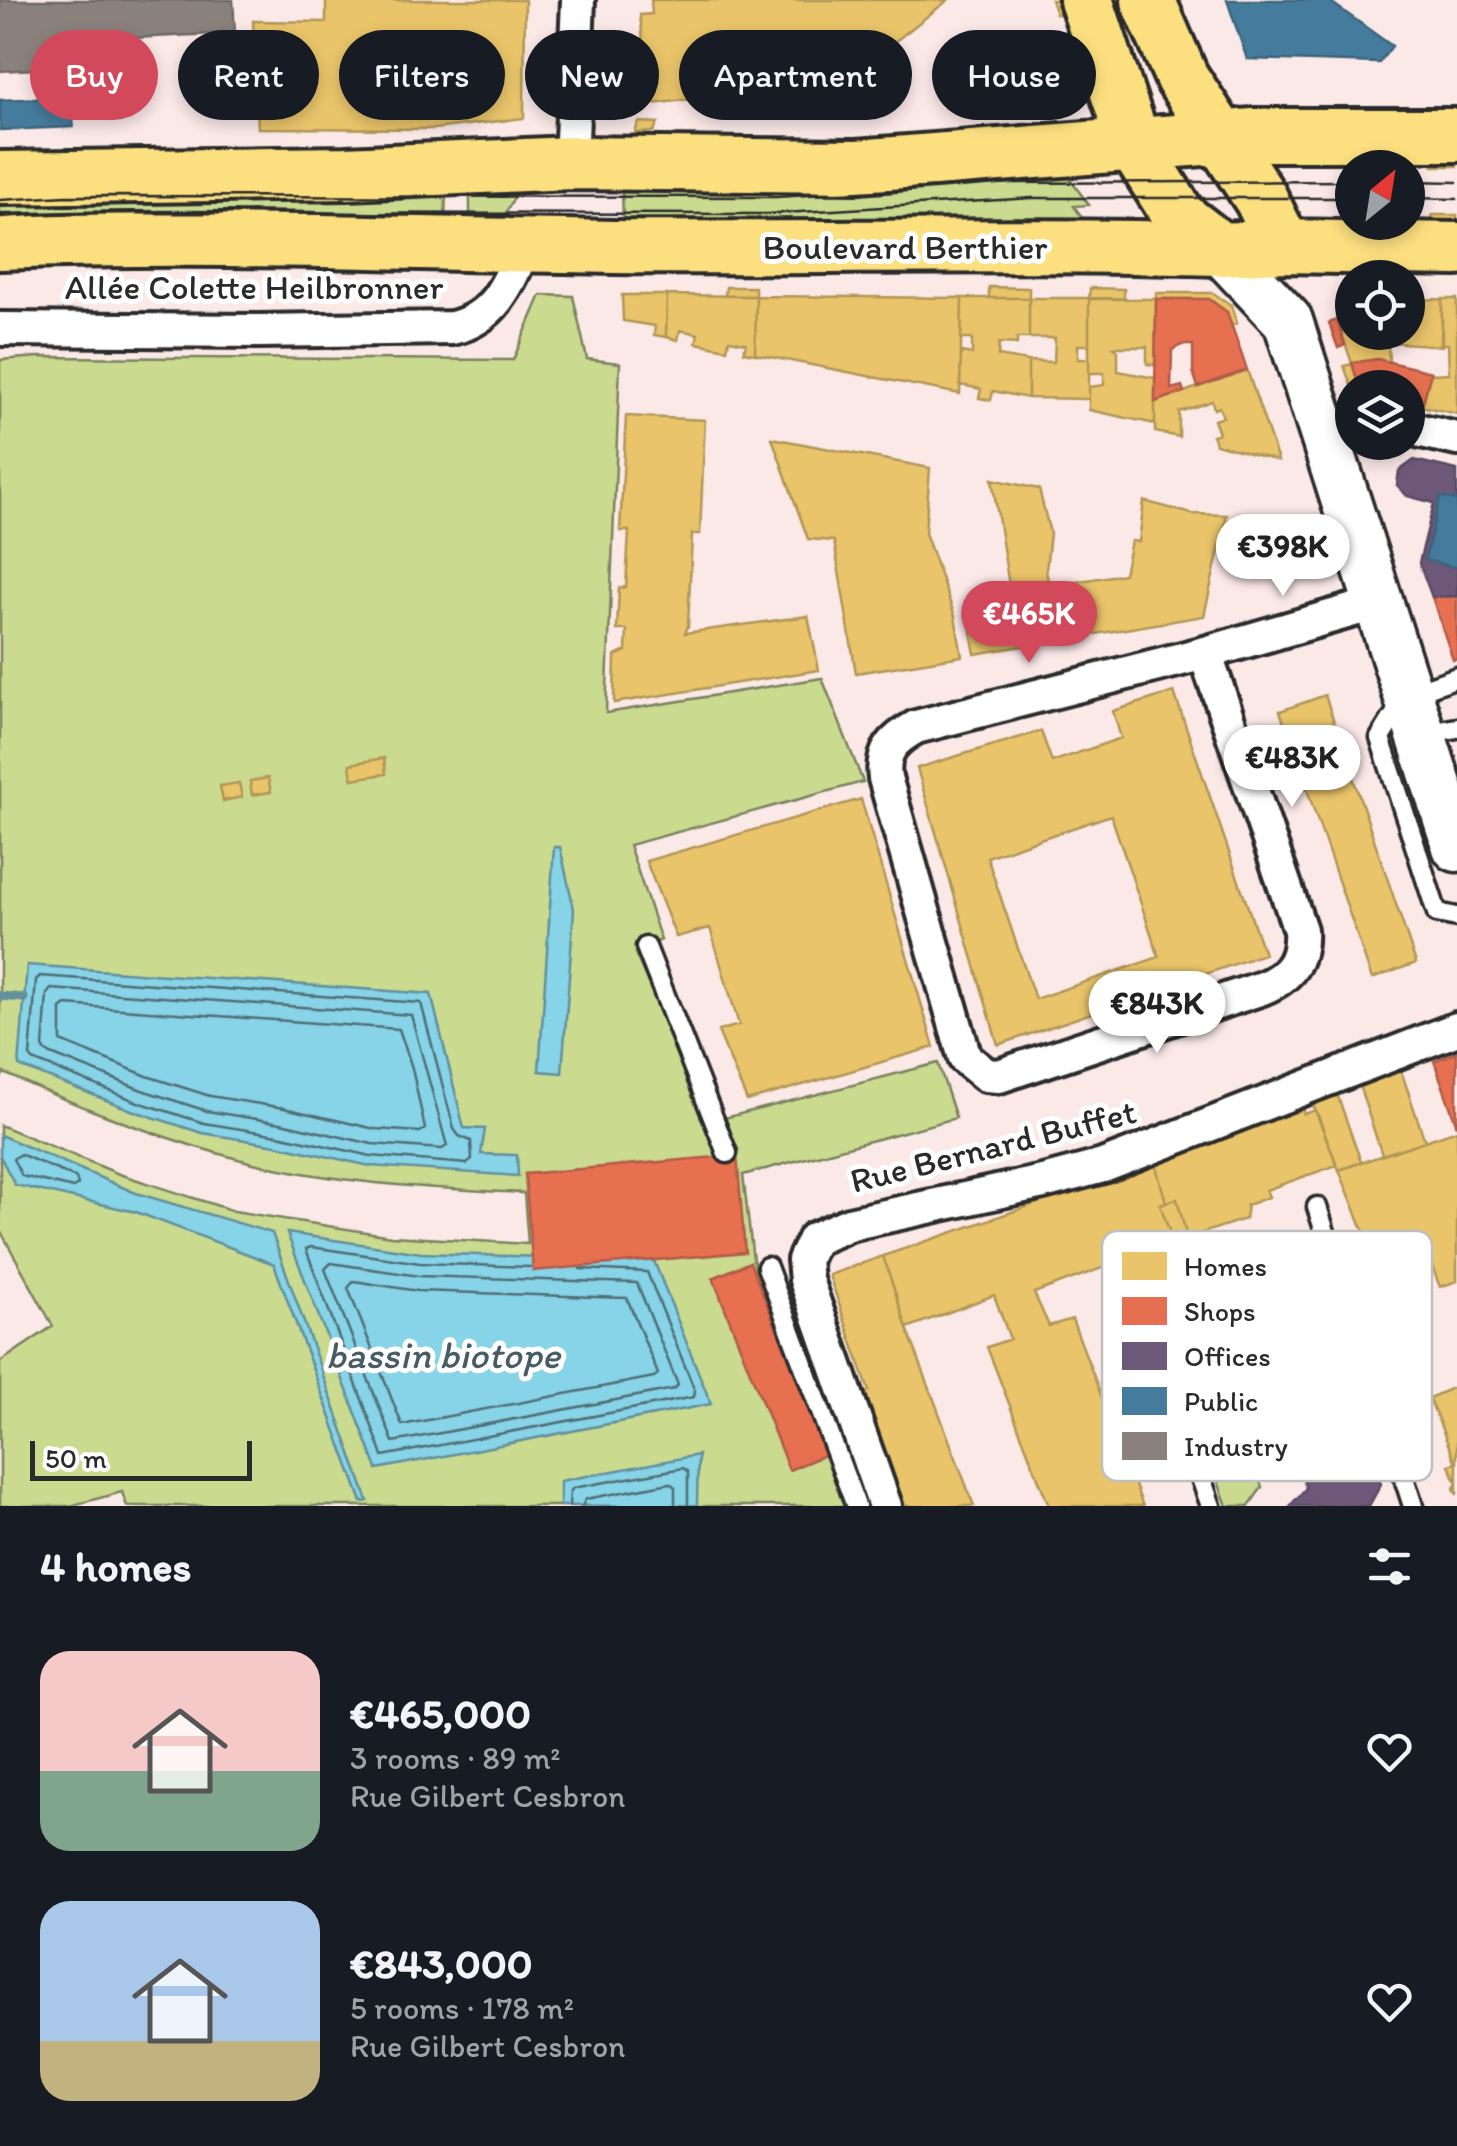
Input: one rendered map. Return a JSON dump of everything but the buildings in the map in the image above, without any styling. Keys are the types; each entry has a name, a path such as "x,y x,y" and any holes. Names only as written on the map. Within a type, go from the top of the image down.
{"main road":[{"path":"1086,0 1134,146 1180,218 1220,249 1288,321 1335,416"},
{"path":"1148,0 1182,78 1260,199 1284,246 1292,297 1288,321"},
{"path":"0,178 327,173 570,163 857,166 1298,133 1457,135"},
{"path":"525,245 570,163"},
{"name":"Boulevard Berthier","path":"0,243 332,239 525,245 1457,249"},
{"path":"1346,460 1378,604 1428,719 1457,847"}],"street":[{"path":"570,163 578,0"},
{"name":"Allée Colette Heilbronner","path":"0,328 452,328 478,320 491,309 504,292 525,245"},
{"path":"1425,432 1457,440"},
{"path":"1206,653 1300,930 1294,966 1284,977 1262,988 999,1076 986,1075 965,1058 885,778 889,747 916,728 1378,604"},
{"name":"Rue Bernard Buffet","path":"885,1506 806,1280 804,1260 814,1239 849,1224 1103,1166 1457,1029"}],"lane":[{"path":"1457,677 1428,719 1380,738 1437,914 1457,918"},
{"path":"646,947 727,1153"},
{"path":"1317,1206 1325,1231"},
{"path":"768,1267 856,1506"},
{"path":"1202,1481 1211,1506"},
{"path":"1405,1481 1413,1506"}],"green space":[{"path":"1061,167 1089,205 1074,206 1091,230 623,228 622,185"},
{"path":"470,190 514,191 515,196 502,220 470,221"},
{"path":"446,191 445,221 0,227 0,192"},
{"path":"541,295 573,296 587,359 620,363 606,713 822,678 863,782 629,845 661,940 635,953 709,1122 938,1063 956,1118 743,1175 753,1260 846,1506 127,1506 122,1492 70,1506 0,1506 0,1362 53,1326 0,1230 0,1125 119,1174 234,1211 391,1236 528,1244 524,1193 386,1184 249,1162 155,1134 4,1073 0,1080 0,360 513,360"},
{"path":"1218,1481 1260,1481 1262,1487 1249,1506 1227,1506"}],"water":[{"path":"554,847 560,847 574,909 562,1073 539,1071"},
{"path":"27,965 431,994 464,1128 485,1129 481,1154 517,1155 518,1176 370,1166 202,1133 19,1066"},
{"name":"bassin biotope","path":"0,1135 136,1193 272,1233 368,1501 362,1502 274,1264 136,1212 15,1185 0,1156"},
{"name":"bassin biotope","path":"287,1233 421,1253 654,1261 711,1404 377,1469"},
{"path":"698,1455 697,1505 560,1506 560,1481"}],"waterway":[{"path":"0,996 24,998"}],"tram line":[{"path":"0,200 66,196 776,197 1011,183 1335,181"},
{"path":"1425,181 1457,182"},
{"path":"0,217 64,213 767,214 1032,198 1335,198"},
{"path":"1425,198 1457,199"}]}
